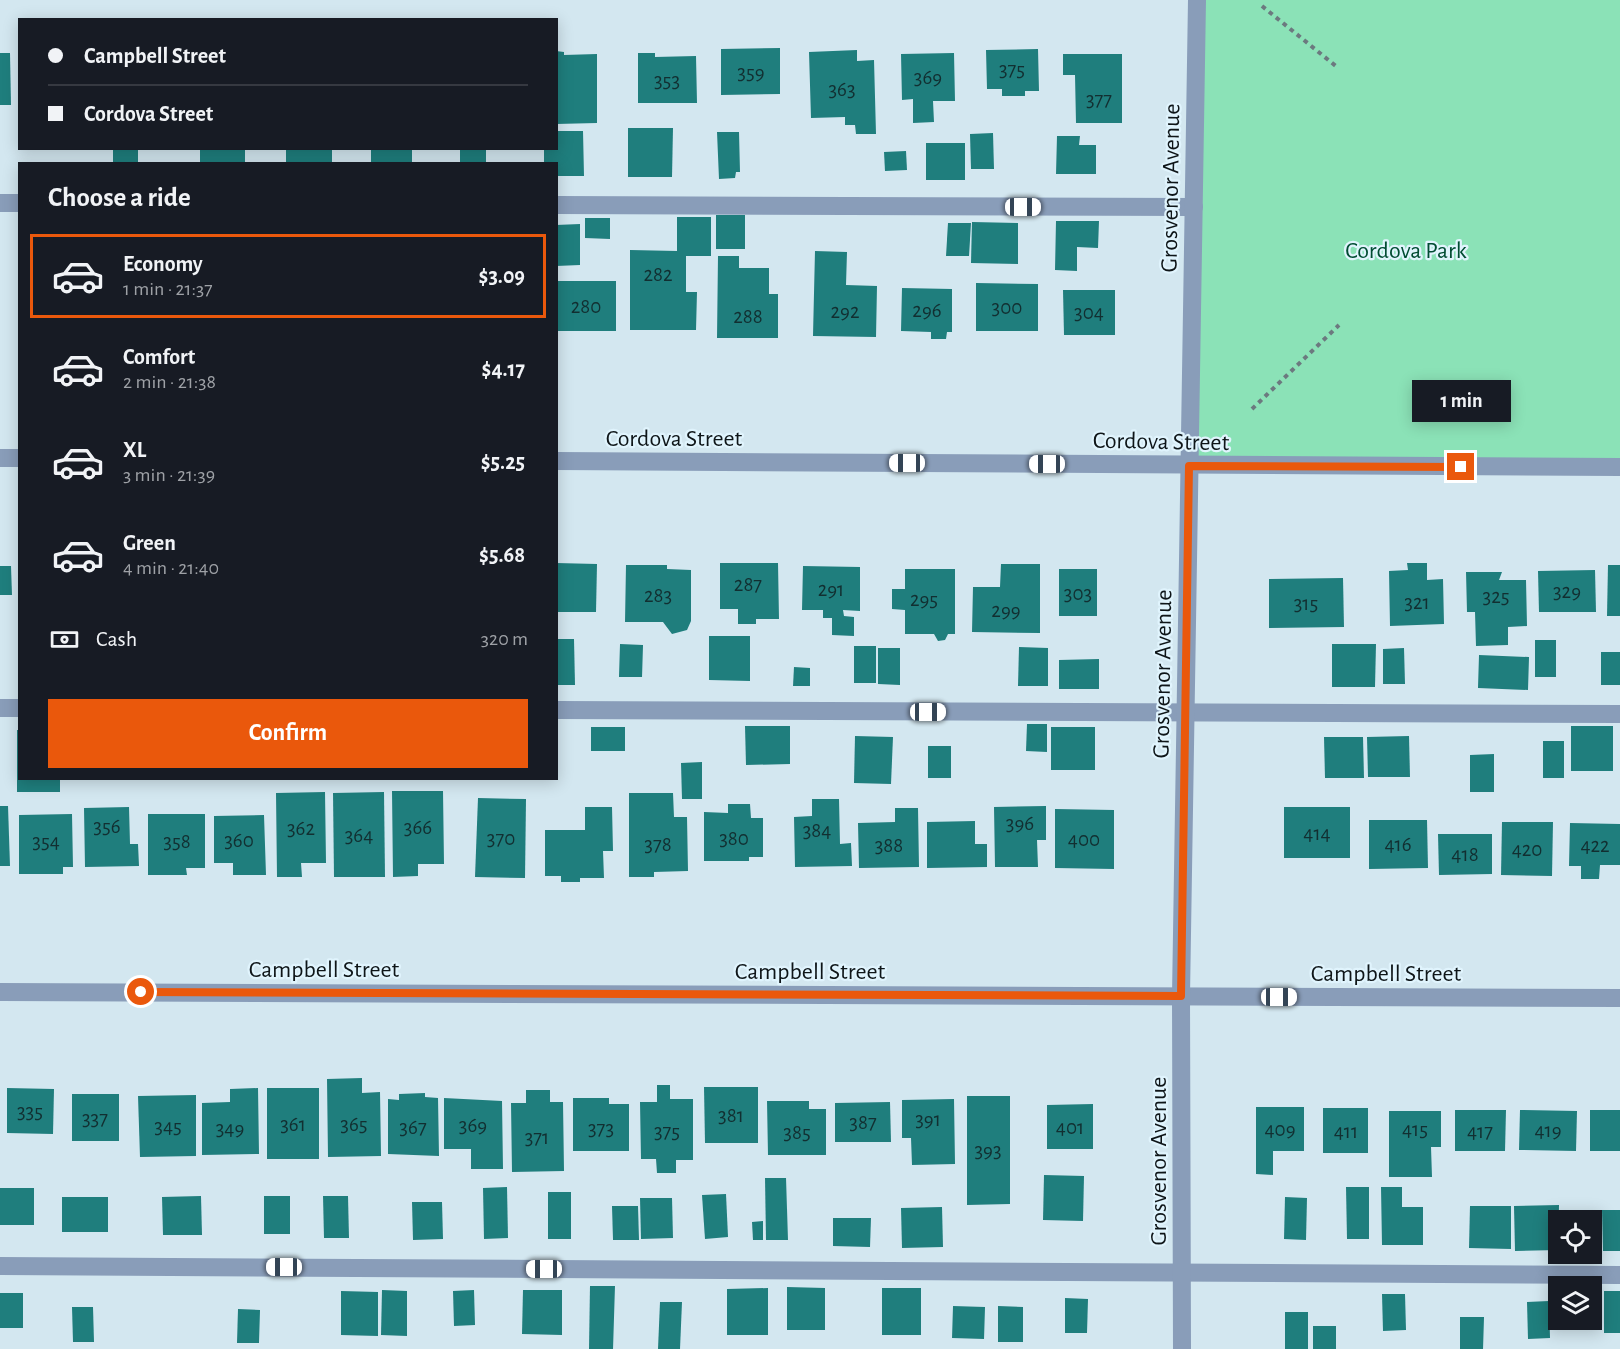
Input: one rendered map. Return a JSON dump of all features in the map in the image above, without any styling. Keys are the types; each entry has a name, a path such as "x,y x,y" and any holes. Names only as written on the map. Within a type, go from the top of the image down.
{"street":[{"name":"Grosvenor Avenue","path":"1182,1349 1181,996 1197,0"},
{"path":"0,203 18,203"},
{"path":"558,205 1194,207"},
{"path":"0,458 18,458"},
{"name":"Cordova Street","path":"558,461 1620,467"},
{"path":"0,708 18,708"},
{"path":"558,710 1620,714"},
{"name":"Campbell Street","path":"0,992 1620,998"},
{"path":"0,1266 1620,1275"}],"path":[{"path":"1262,6 1336,67"},
{"path":"1251,409 1339,325"}],"green space":[{"name":"Cordova Park","path":"1197,0 1620,0 1620,467 1189,466"}],"building":[{"path":"780,48 780,94 721,95 721,49"},
{"path":"1038,49 1039,91 1025,91 1025,96 1002,96 1002,89 987,89 986,50"},
{"path":"857,50 857,61 874,60 876,134 856,134 855,125 845,125 845,117 811,118 809,52"},
{"path":"558,51 564,52 564,55 597,54 597,123 558,124"},
{"path":"0,53 10,53 11,105 0,105"},
{"path":"638,53 655,53 655,57 696,56 697,103 638,103"},
{"path":"954,53 955,101 933,101 934,122 913,123 913,99 902,100 901,54"},
{"path":"1063,54 1122,54 1122,123 1076,123 1075,75 1063,75"},
{"path":"628,128 673,128 672,177 628,177"},
{"path":"558,131 583,131 584,176 558,176 558,162 544,162 544,150 558,150"},
{"path":"717,132 739,132 740,172 736,172 735,178 719,179"},
{"path":"993,133 994,169 971,169 970,134"},
{"path":"1057,136 1080,136 1079,145 1096,145 1096,174 1056,174"},
{"path":"926,143 965,143 965,180 926,180"},
{"path":"113,150 138,150 138,162 113,162"},
{"path":"200,150 245,150 245,162 200,162"},
{"path":"286,150 332,150 332,162 286,162"},
{"path":"371,150 412,150 412,162 371,162"},
{"path":"460,150 486,150 486,162 460,162"},
{"path":"906,151 907,170 885,171 884,152"},
{"path":"716,215 745,215 745,249 716,249"},
{"path":"677,217 711,217 711,256 686,256 686,292 697,292 696,330 630,330 630,250 677,251"},
{"path":"585,218 610,218 610,239 585,238"},
{"path":"1056,221 1099,221 1098,248 1077,247 1077,271 1055,270"},
{"path":"972,222 1018,223 1018,264 971,263"},
{"path":"948,223 971,223 969,256 946,256"},
{"path":"580,224 580,265 558,266 558,225"},
{"path":"815,251 847,252 846,285 877,286 876,337 813,336"},
{"path":"718,256 739,256 739,268 769,268 769,294 778,294 778,338 717,338"},
{"path":"558,281 616,281 616,331 558,331"},
{"path":"976,283 1038,284 1038,331 976,331"},
{"path":"902,288 952,289 952,332 947,332 946,339 931,339 931,332 901,331"},
{"path":"1063,290 1115,290 1115,335 1064,335"},
{"path":"558,563 597,564 596,612 558,612"},
{"path":"720,563 778,563 779,619 756,619 756,624 738,624 738,609 720,609"},
{"path":"1407,563 1427,563 1427,580 1443,579 1444,624 1390,626 1389,571 1408,570"},
{"path":"1001,564 1040,564 1040,633 972,632 973,587 1000,587"},
{"path":"626,565 667,565 667,569 691,570 691,621 687,630 672,634 663,622 625,622"},
{"path":"1608,565 1620,565 1620,616 1607,616"},
{"path":"0,566 11,566 12,595 0,595"},
{"path":"803,566 860,567 860,611 843,610 844,616 854,617 854,636 832,635 832,618 823,618 823,610 802,610"},
{"path":"905,569 955,569 955,634 948,634 945,640 938,641 934,634 905,634 905,610 892,609 892,589 905,589"},
{"path":"1059,569 1097,569 1097,616 1059,616"},
{"path":"1595,570 1596,612 1539,612 1538,571"},
{"path":"1466,572 1502,572 1499,580 1526,580 1527,626 1508,627 1508,645 1476,646 1475,612 1467,612"},
{"path":"1343,578 1344,627 1269,628 1269,579"},
{"path":"709,636 750,636 750,681 709,680"},
{"path":"558,639 574,639 575,685 558,685"},
{"path":"1535,640 1556,640 1556,677 1535,677"},
{"path":"620,644 643,645 642,677 619,677"},
{"path":"1332,644 1376,644 1375,687 1332,687"},
{"path":"854,646 876,646 876,683 854,683"},
{"path":"1019,647 1048,648 1048,686 1018,686"},
{"path":"878,648 900,648 900,685 878,684"},
{"path":"1404,648 1405,684 1383,684 1383,649"},
{"path":"1601,652 1620,652 1620,685 1601,685"},
{"path":"1479,655 1529,657 1528,690 1478,688"},
{"path":"1099,659 1099,689 1059,689 1059,660"},
{"path":"794,667 810,668 810,686 793,686"},
{"path":"1027,724 1047,724 1047,752 1026,751"},
{"path":"745,726 790,726 790,764 746,765"},
{"path":"1571,726 1613,726 1613,771 1571,771"},
{"path":"591,727 625,727 625,751 591,751"},
{"path":"1051,727 1095,727 1095,770 1051,770"},
{"path":"18,730 18,780 60,780 60,792 17,792"},
{"path":"855,736 893,737 891,784 854,783"},
{"path":"1409,736 1410,777 1368,777 1367,737"},
{"path":"1324,737 1363,737 1364,778 1325,778"},
{"path":"1543,741 1564,741 1564,778 1543,778"},
{"path":"928,746 951,746 951,778 928,778"},
{"path":"1494,754 1494,792 1470,792 1470,755"},
{"path":"702,762 702,799 682,799 681,763"},
{"path":"392,791 443,791 444,864 418,864 418,876 393,877"},
{"path":"325,792 326,863 301,863 302,877 277,877 276,793"},
{"path":"384,792 385,877 334,877 333,793"},
{"path":"629,793 673,793 674,817 687,817 688,871 654,872 654,877 629,877"},
{"path":"478,798 526,799 525,878 475,877"},
{"path":"812,799 839,799 840,844 851,843 852,866 795,867 794,817 812,816"},
{"path":"728,804 750,804 751,818 763,818 763,857 749,857 749,861 704,861 704,812 728,813"},
{"path":"0,806 8,806 10,866 0,866"},
{"path":"1046,806 1046,840 1037,840 1038,867 995,867 994,807"},
{"path":"129,807 130,844 138,844 139,866 85,867 84,808"},
{"path":"585,807 612,807 613,851 603,851 604,878 580,878 580,882 561,882 561,876 545,876 545,830 585,830"},
{"path":"1284,807 1350,807 1350,858 1284,858"},
{"path":"895,808 918,808 919,867 859,868 858,823 895,822"},
{"path":"1055,809 1114,810 1114,869 1055,868"},
{"path":"72,814 73,867 63,867 63,874 19,874 19,815"},
{"path":"148,814 205,814 205,868 186,868 187,875 148,875"},
{"path":"264,815 266,875 233,875 233,863 214,863 214,816"},
{"path":"1369,820 1427,820 1428,868 1369,869"},
{"path":"975,821 975,844 987,844 987,867 927,868 927,822"},
{"path":"1502,822 1553,822 1552,876 1501,875"},
{"path":"1570,823 1620,824 1620,865 1600,865 1599,879 1581,879 1581,866 1569,866"},
{"path":"1438,834 1492,834 1492,874 1439,875"},
{"path":"362,1078 362,1093 380,1092 381,1156 328,1157 327,1079"},
{"path":"657,1085 670,1085 670,1099 693,1099 693,1160 676,1160 676,1173 657,1173 656,1159 641,1159 640,1102 657,1102"},
{"path":"704,1087 758,1087 758,1143 705,1143"},
{"path":"7,1088 54,1089 53,1134 7,1133"},
{"path":"258,1088 259,1154 202,1155 202,1103 230,1102 230,1089"},
{"path":"267,1088 319,1088 319,1159 267,1159"},
{"path":"526,1090 550,1090 550,1102 563,1102 564,1171 512,1172 511,1103 526,1103"},
{"path":"425,1093 425,1097 438,1098 439,1156 388,1154 388,1099 399,1100 399,1094"},
{"path":"72,1094 119,1094 119,1141 72,1141"},
{"path":"196,1095 196,1156 140,1157 138,1096"},
{"path":"967,1096 1010,1096 1010,1204 967,1205"},
{"path":"444,1098 502,1101 503,1169 471,1169 471,1149 444,1149"},
{"path":"573,1098 609,1098 609,1104 629,1104 629,1151 573,1151"},
{"path":"954,1099 955,1164 912,1165 911,1138 902,1138 902,1100"},
{"path":"767,1101 809,1101 809,1109 826,1109 826,1155 768,1155"},
{"path":"890,1102 891,1142 835,1142 835,1103"},
{"path":"1093,1104 1093,1149 1047,1149 1047,1105"},
{"path":"1256,1107 1304,1107 1304,1151 1273,1151 1273,1175 1256,1174"},
{"path":"1323,1108 1368,1108 1368,1153 1323,1153"},
{"path":"1455,1110 1506,1110 1505,1151 1455,1151"},
{"path":"1520,1110 1577,1111 1576,1151 1519,1150"},
{"path":"1590,1110 1620,1110 1620,1151 1590,1151"},
{"path":"1389,1111 1441,1111 1441,1147 1431,1147 1432,1177 1389,1177"},
{"path":"1044,1175 1084,1176 1083,1221 1043,1220"},
{"path":"765,1178 786,1178 788,1240 766,1240"},
{"path":"507,1187 508,1238 484,1239 483,1188"},
{"path":"1346,1187 1369,1187 1369,1239 1347,1239"},
{"path":"1381,1187 1402,1187 1402,1207 1423,1207 1423,1245 1382,1245"},
{"path":"0,1188 34,1188 34,1225 0,1225"},
{"path":"548,1192 571,1192 571,1239 548,1239"},
{"path":"726,1194 728,1237 705,1239 702,1195"},
{"path":"201,1196 202,1235 163,1235 162,1197"},
{"path":"264,1196 290,1196 290,1234 264,1234"},
{"path":"323,1196 348,1196 349,1238 324,1238"},
{"path":"62,1197 108,1197 108,1232 62,1232"},
{"path":"1285,1197 1307,1198 1306,1240 1284,1239"},
{"path":"640,1198 672,1198 673,1238 641,1239"},
{"path":"412,1202 442,1202 443,1239 413,1240"},
{"path":"1559,1205 1559,1210 1548,1210 1548,1250 1515,1251 1514,1206"},
{"path":"612,1206 638,1206 639,1240 613,1240"},
{"path":"1470,1206 1511,1206 1511,1249 1469,1248"},
{"path":"942,1207 943,1247 902,1248 901,1208"},
{"path":"1602,1210 1620,1210 1620,1251 1603,1251"},
{"path":"833,1218 871,1218 870,1247 833,1246"},
{"path":"763,1221 763,1240 753,1240 752,1222"},
{"path":"590,1286 615,1286 613,1349 589,1349"},
{"path":"787,1287 825,1288 825,1330 787,1330"},
{"path":"768,1288 768,1335 727,1335 727,1289"},
{"path":"882,1288 921,1288 921,1335 882,1335"},
{"path":"382,1290 407,1291 407,1336 381,1335"},
{"path":"474,1290 475,1325 454,1326 453,1291"},
{"path":"523,1290 562,1290 562,1335 522,1334"},
{"path":"341,1291 378,1292 378,1336 341,1335"},
{"path":"1604,1291 1620,1291 1620,1333 1604,1333"},
{"path":"0,1293 23,1293 23,1328 0,1328"},
{"path":"1382,1294 1405,1294 1406,1330 1383,1331"},
{"path":"1065,1298 1088,1299 1087,1333 1065,1333"},
{"path":"1548,1301 1550,1338 1528,1339 1527,1302"},
{"path":"660,1302 682,1302 680,1349 658,1349"},
{"path":"953,1306 985,1307 984,1339 952,1338"},
{"path":"998,1306 1023,1307 1023,1342 998,1342"},
{"path":"72,1307 93,1307 94,1342 73,1342"},
{"path":"238,1309 260,1310 259,1343 237,1343"},
{"path":"1285,1312 1308,1312 1308,1349 1285,1349"},
{"path":"1460,1317 1484,1317 1483,1349 1460,1349"},
{"path":"1313,1326 1336,1326 1336,1349 1313,1349"}],"route":[{"path":"141,992 1181,996 1189,466 1461,467"}]}
